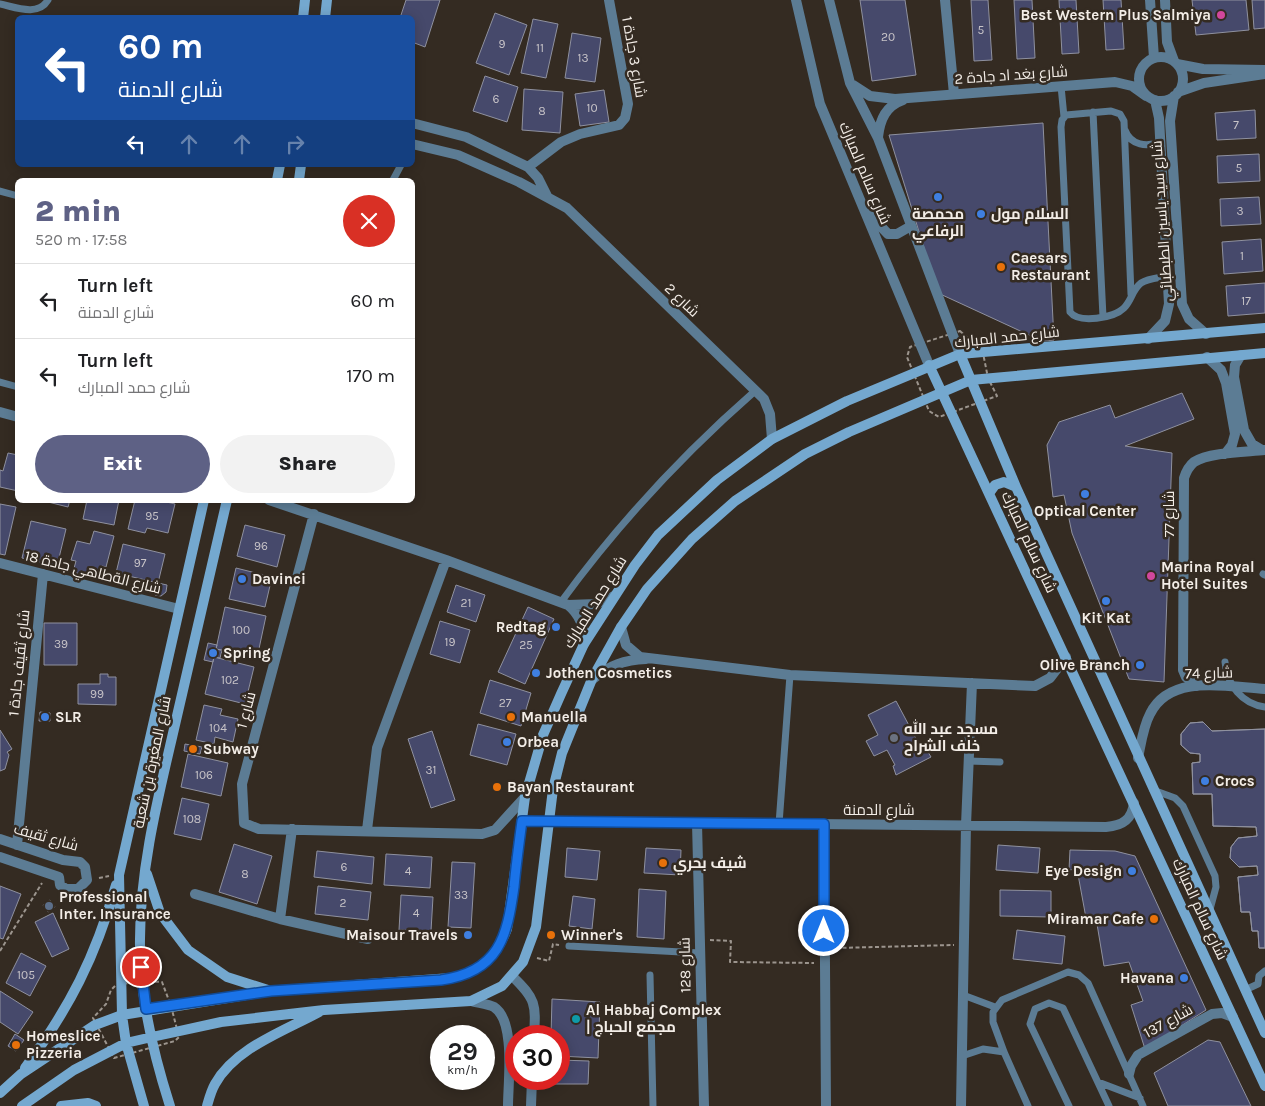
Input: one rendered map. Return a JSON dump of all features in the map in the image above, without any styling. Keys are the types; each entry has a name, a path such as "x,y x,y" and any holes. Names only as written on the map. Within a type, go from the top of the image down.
{"main road":[{"path":"303,15 304,0"},
{"path":"325,15 327,0"},
{"name":"شارع حمد المبارك","path":"146,1009 271,991 441,980 461,976 482,965 496,952 507,929 525,798 543,736 584,644 614,596 658,535 717,480 772,439 847,401 929,365 960,354 1265,328"},
{"path":"22,1106 74,1070 126,1044 152,1037 221,1022 324,1010 471,1001 502,986 512,976 527,955 536,927 553,789 562,753 592,679 621,627 648,589 692,539 735,501 805,454 849,432 971,380 1265,353"},
{"name":"شارع سالم المبارك","path":"960,354 1016,487 1265,1033"},
{"name":"شارع سالم المبارك","path":"929,365 990,492 1265,1086"},
{"path":"990,492 999,483 1008,482 1016,487"},
{"name":"شارع المغيرة بن شعبة","path":"122,1015 119,875 203,503"},
{"name":"شارع المغيرة بن شعبة","path":"146,1009 140,938 145,869 162,782 226,503"},
{"path":"145,869 160,913 188,950 227,977 271,991"},
{"path":"21,1074 54,1029 82,980 103,929 119,875"},
{"path":"0,1093 21,1074 95,1025 146,1009 170,1106"},
{"path":"206,1106 214,1084 232,1063 254,1046 324,1010"},
{"path":"122,1015 126,1044 144,1106"},
{"path":"61,1106 88,1102 96,1106"}],"street":[{"name":"شارع 3 جادة 1","path":"528,167 561,142 580,134 615,128 625,118 628,104 609,0"},
{"name":"شارع سالم المبارك","path":"796,0 820,104 929,365"},
{"name":"شارع سالم المبارك","path":"829,0 850,83 878,138 960,354"},
{"path":"945,0 954,94"},
{"path":"1150,0 1154,58"},
{"path":"1165,0 1167,42 1182,75 1176,94"},
{"path":"1161,57 1175,63 1203,69 1265,72 1204,83 1165,100 1151,98 1139,80 1142,69 1154,58 1161,57"},
{"name":"شارع بغد اد جادة 2","path":"1115,82 1142,69"},
{"name":"شارع بغد اد جادة 2","path":"850,83 870,96 882,99 1115,82 1132,86 1151,98"},
{"name":"شارع سيد ياسين الطبطبائي","path":"1176,94 1170,115 1182,304 1186,315 1196,328 1206,334"},
{"name":"شارع بغد اد جادة 2","path":"878,138 879,124 885,112 895,103 908,98"},
{"name":"شارع سيد ياسين الطبطبائي","path":"1148,339 1160,328 1168,313 1168,276 1158,112 1151,98"},
{"name":"شارع 2","path":"415,125 466,137 528,167 538,178 547,196"},
{"name":"شارع 2","path":"415,145 458,155 547,196 567,208 588,226 764,399 768,406 772,439"},
{"path":"861,204 888,234 897,234 911,226"},
{"path":"1168,276 1180,276"},
{"name":"شارع 77","path":"1240,355 1235,365 1234,377 1244,430 1252,444 1263,450"},
{"path":"1207,357 1218,365 1226,383 1235,434 1232,445 1225,454"},
{"path":"0,412 15,416"},
{"name":"شارع 77","path":"1196,686 1186,677 1183,670 1184,478 1188,469 1195,461 1225,454 1263,450"},
{"path":"279,503 446,560 564,604 587,606 614,596"},
{"name":"شارع 1","path":"314,514 242,784 244,823 259,829 488,833 495,830 525,798"},
{"path":"367,830 378,748 446,560"},
{"name":"شارع الةطاهي جادة 18","path":"0,563 179,609"},
{"name":"شارع ثقيف جادة 1","path":"17,845 43,574"},
{"path":"564,604 576,614 582,625 584,644"},
{"path":"621,627 622,636 632,652 649,659"},
{"path":"592,679 618,663 649,659 790,675 1035,686 1050,678 1066,657"},
{"path":"961,1106 966,825 972,683"},
{"name":"شارع 74","path":"1138,758 1146,723 1156,703 1173,690 1196,686 1265,689"},
{"name":"شارع الدمنة","path":"522,821 1112,827 1128,819 1134,803"},
{"name":"شارع 128","path":"697,823 704,1106"},
{"path":"824,824 826,1106"},
{"path":"280,919 292,829"},
{"name":"شارع ثقيف","path":"0,839 80,862 85,867 87,880"},
{"path":"0,857 59,877 60,885 72,891 78,889 87,880"},
{"path":"195,894 280,919 368,939"},
{"path":"512,976 528,991 535,1008 534,1025"},
{"path":"471,1001 493,1006 506,1025"},
{"name":"شارع 137","path":"1129,1074 1131,1066 1138,1055 1212,1014 1222,1013 1233,1018"},
{"path":"508,1106 510,1090"},
{"path":"531,1106 532,1090"}],"lane":[{"path":"0,4 13,3 36,10 44,6 48,0"},
{"path":"1061,86 1064,117 1061,127 1070,309 1072,315 1078,318 1114,315 1124,309 1131,294 1144,282 1168,276"},
{"path":"1093,112 1103,317"},
{"path":"1064,117 1070,114 1116,112 1122,117 1126,134 1138,144 1145,145 1160,142"},
{"path":"1124,126 1131,294"},
{"path":"393,178 401,167"},
{"path":"0,191 15,195"},
{"path":"0,382 15,386"},
{"path":"564,604 606,542 655,485 704,436 755,391"},
{"path":"1225,662 1227,676 1233,687 1245,700 1265,707"},
{"path":"779,824 790,675"},
{"path":"968,761 1000,762"},
{"path":"1153,790 1175,798 1183,806 1215,876 1216,886 1210,913"},
{"path":"569,946 700,953"},
{"path":"1245,990 1258,984 1259,976 1265,971"},
{"path":"1028,1106 993,1022 995,1007 1002,1000 1062,972 1079,975 1088,983 1143,1106"},
{"path":"650,975 653,1106"},
{"path":"963,994 995,1007"},
{"path":"1068,1106 1030,1024 1031,1016 1041,1005 1056,1004 1063,1008 1109,1106"},
{"path":"962,1056 983,1049 1004,1052"},
{"path":"1098,1082 1140,1098"}],"path":[{"path":"960,331 970,340 981,343 988,378 998,396 939,417 929,411 907,357 910,347 920,344 960,331"},
{"path":"0,951 48,873"},
{"path":"87,880 119,875"},
{"path":"699,940 731,940 730,962 824,963"},
{"path":"527,955 549,961 553,944 569,946"},
{"path":"824,949 964,945"}],"building":[{"path":"406,0 440,0 425,47 415,43 415,15 401,15"},
{"path":"860,0 905,0 916,75 872,81"},
{"path":"971,0 988,0 992,60 974,61"},
{"path":"1014,0 1032,0 1035,58 1017,59"},
{"path":"1059,0 1076,0 1079,53 1062,54"},
{"path":"1103,0 1121,0 1124,49 1106,50"},
{"name":"Best Western Plus Salmiya","path":"1192,0 1246,0 1249,30 1196,35"},
{"path":"1252,0 1265,0 1265,28 1254,29"},
{"path":"495,13 527,25 509,75 476,63"},
{"path":"533,19 558,24 546,78 521,73"},
{"path":"572,33 601,38 595,82 565,78"},
{"path":"485,76 518,87 507,122 473,111"},
{"path":"524,89 563,92 560,133 522,130"},
{"path":"604,90 609,122 580,126 575,94"},
{"path":"1255,110 1256,138 1217,140 1215,113"},
{"name":"السلام مول","path":"1043,123 1054,340 1042,341 938,293 889,135"},
{"path":"1259,154 1260,181 1218,183 1217,156"},
{"path":"1259,197 1261,224 1221,226 1220,199"},
{"path":"1261,239 1263,271 1224,274 1222,242"},
{"path":"1265,283 1265,313 1228,316 1226,286"},
{"path":"1182,393 1194,419 1125,446 1172,453 1164,682 1129,679 1072,533 1064,495 1053,497 1047,445 1059,422 1110,405 1115,418"},
{"path":"8,453 15,454 15,490 0,487 0,470 3,471"},
{"path":"52,503 69,503 68,507"},
{"path":"86,503 118,503 114,525 83,519"},
{"path":"134,503 175,504 168,533 147,528 145,533 128,529"},
{"path":"0,504 16,507 5,555 0,554"},
{"path":"31,521 66,529 57,566 22,558"},
{"path":"245,525 285,535 277,567 237,556"},
{"path":"94,531 114,536 106,567 102,566 98,579 73,572 76,561 71,560 77,541 90,544"},
{"path":"123,544 165,554 158,583 116,573"},
{"path":"236,568 272,577 265,607 229,599"},
{"path":"158,583 167,585 166,592 161,596 155,595"},
{"path":"456,585 485,595 476,622 447,612"},
{"path":"225,607 266,616 257,658 216,649"},
{"path":"528,607 554,619 525,684 498,672"},
{"path":"440,621 470,630 460,663 430,654"},
{"path":"44,623 77,623 77,665 44,665"},
{"name":"Spring","path":"208,643 217,645 216,649 222,650 220,658 214,657 213,662 204,660"},
{"path":"214,657 254,667 245,704 205,694"},
{"path":"100,674 116,677 116,705 78,704 78,684 100,684"},
{"path":"490,680 531,693 521,726 480,713"},
{"name":"مسجد عبد الله خلف الشراح","path":"896,701 922,750 925,747 931,757 896,775 893,766 895,765 887,750 874,756 866,741 878,735 868,715"},
{"path":"204,705 222,709 220,715 238,719 233,742 215,737 214,744 196,740"},
{"name":"SLR","path":"40,712 50,713 50,721 39,721"},
{"path":"1203,722 1212,731 1265,729 1265,948 1259,948 1258,931 1252,931 1250,912 1241,912 1238,877 1258,875 1257,866 1239,867 1230,858 1231,847 1238,838 1257,836 1256,827 1213,826 1212,794 1193,794 1192,763 1200,762 1200,754 1190,753 1181,745 1181,734 1190,723"},
{"path":"1203,722 1212,731 1265,729 1265,948 1259,948 1258,931 1252,931 1250,912 1241,912 1238,877 1258,875 1257,866 1239,867 1230,858 1231,847 1238,838 1257,836 1256,827 1213,826 1212,794 1193,794 1192,763 1200,762 1200,754 1190,753 1181,745 1181,734 1190,723"},
{"path":"478,724 516,734 507,765 470,755"},
{"path":"0,730 12,749 7,752 9,755 5,769 0,771"},
{"path":"432,731 455,800 431,808 408,739"},
{"name":"Subway","path":"185,744 202,747 200,754 184,751"},
{"path":"188,754 228,763 221,796 181,787"},
{"path":"182,798 209,804 201,840 174,834"},
{"path":"234,844 272,856 257,904 219,892"},
{"path":"998,845 1040,848 1038,873 996,870"},
{"path":"567,848 600,851 597,880 565,877"},
{"path":"646,848 681,850 680,875 644,873"},
{"path":"1070,850 1115,851 1135,856 1206,1010 1145,1049 1131,1005 1143,1001 1129,962 1104,966 1096,918 1086,918 1077,869 1069,870"},
{"path":"317,851 374,857 372,884 314,877"},
{"path":"386,854 432,857 430,888 384,885"},
{"path":"452,862 475,863 471,928 448,927"},
{"path":"0,886 21,894 3,939 0,938"},
{"path":"318,886 371,892 368,920 315,914"},
{"path":"639,889 666,891 664,939 637,937"},
{"path":"1000,890 1051,891 1051,917 1000,916"},
{"path":"401,895 433,897 431,931 399,930"},
{"path":"573,896 595,899 592,929 569,926"},
{"name":"Professional Inter. Insurance","path":"50,900 55,907 48,912 43,905"},
{"path":"53,913 69,949 52,957 35,922"},
{"path":"1017,930 1065,936 1062,964 1013,959"},
{"path":"21,953 46,966 30,996 6,983"},
{"path":"0,991 33,1012 18,1034 0,1022"},
{"name":"Al Habbaj Complex | مجمع الحباج","path":"552,999 600,1002 598,1058 570,1057 570,1025 551,1025"},
{"path":"15,1034 24,1040 16,1051 8,1046"},
{"path":"1208,1040 1220,1042 1251,1106 1168,1106 1154,1073"},
{"path":"570,1060 589,1061 588,1084 570,1084"}],"place":[{"name":"Best Western Plus Salmiya","path":"1221,15"},
{"name":"محمصة الرفاعي","path":"938,197"},
{"name":"السلام مول","path":"981,214"},
{"name":"Caesars Restaurant","path":"1001,267"},
{"name":"Optical Center","path":"1085,494"},
{"name":"Marina Royal Hotel Suites","path":"1151,576"},
{"name":"Davinci","path":"242,579"},
{"name":"Kit Kat","path":"1106,601"},
{"name":"Redtag","path":"556,627"},
{"name":"Spring","path":"213,653"},
{"name":"Olive Branch","path":"1140,665"},
{"name":"Jothen Cosmetics","path":"536,673"},
{"name":"SLR","path":"45,717"},
{"name":"Manuella","path":"511,717"},
{"name":"مسجد عبد الله خلف الشراح","path":"894,738"},
{"name":"Orbea","path":"507,742"},
{"name":"Subway","path":"193,749"},
{"name":"Crocs","path":"1205,781"},
{"name":"Bayan Restaurant","path":"497,787"},
{"name":"شيف بحري","path":"663,863"},
{"name":"Eye Design","path":"1132,871"},
{"name":"Professional Inter. Insurance","path":"49,906"},
{"name":"Miramar Cafe","path":"1154,919"},
{"name":"Maisour Travels","path":"468,935"},
{"name":"Winner's","path":"551,935"},
{"name":"Havana","path":"1184,978"},
{"name":"Al Habbaj Complex | مجمع الحباج","path":"576,1019"},
{"name":"Homeslice Pizzeria","path":"16,1045"}],"route":[{"path":"141,967 146,1009 271,991 441,980 461,976 482,965 496,952 503,940 510,918 522,821 824,824 824,931"}]}
